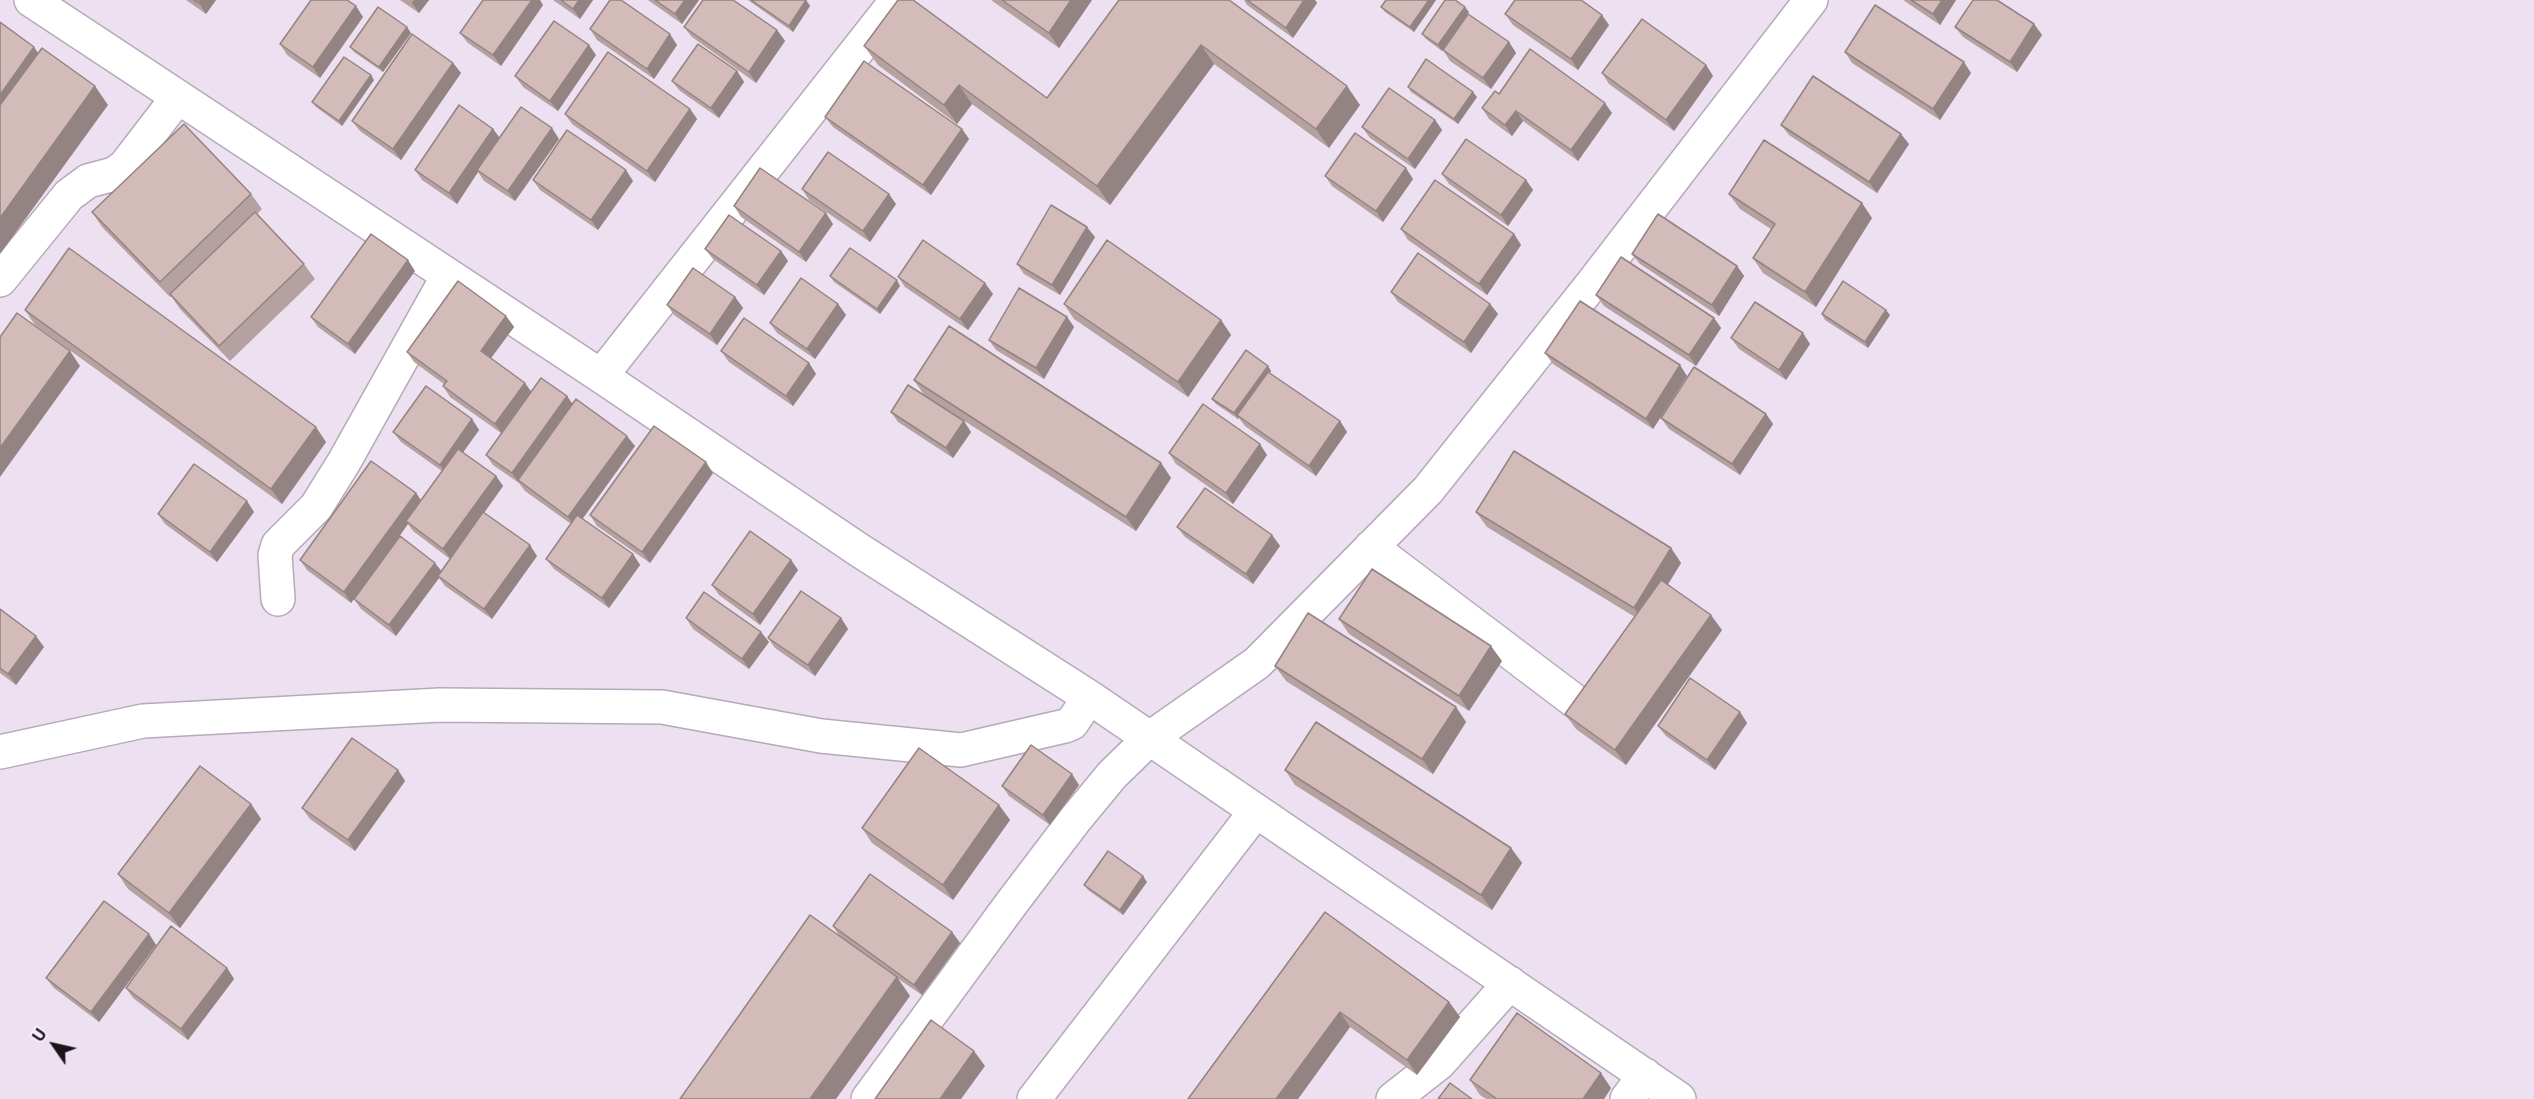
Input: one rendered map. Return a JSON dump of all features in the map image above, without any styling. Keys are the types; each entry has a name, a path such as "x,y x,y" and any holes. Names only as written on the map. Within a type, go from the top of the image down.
{"street":[{"path":"31,0 601,376 859,550 1150,738 1510,983 1636,1087 1679,1099"},
{"path":"601,376 897,0"},
{"path":"868,1099 1074,820 1112,775 1150,738 1257,663 1428,490 1600,275 1811,0"},
{"path":"0,280 69,195 88,181 114,174 125,166 178,97"},
{"path":"278,599 275,555 278,545 316,507 448,276"},
{"path":"1371,547 1580,705"},
{"path":"0,752 143,721 440,705 662,707 821,736 961,750 1065,726 1072,723 1089,697"},
{"path":"1034,1099 1256,811"},
{"path":"1393,1099 1439,1063 1510,983"}],"building":[{"path":"311,0 347,0 356,6 313,67 280,44"},
{"path":"483,0 532,0 493,55 460,33"},
{"path":"561,0 579,0 573,9"},
{"path":"610,0 621,0 670,34 647,69 590,29"},
{"path":"655,0 685,0 675,14"},
{"path":"703,0 733,0 777,30 749,72 684,27"},
{"path":"751,0 806,0 789,26"},
{"path":"898,0 913,0 1047,98 1119,0 1229,0 1347,86 1316,129 1201,45 1097,186 959,85 944,105 864,46"},
{"path":"1002,0 1071,0 1049,33"},
{"path":"1247,0 1304,0 1286,28"},
{"path":"1386,0 1429,0 1410,27 1381,7"},
{"path":"1445,0 1455,0 1465,7 1438,45 1422,34"},
{"path":"1515,0 1581,0 1602,15 1571,59 1505,14"},
{"path":"1911,0 1942,0 1933,14"},
{"path":"1973,0 1997,0 2034,24 2010,62 1955,27"},
{"path":"1875,5 1964,62 1933,109 1845,52"},
{"path":"378,7 407,27 379,67 350,47"},
{"path":"1468,14 1509,42 1483,78 1443,50"},
{"path":"1642,19 1706,65 1666,120 1602,73"},
{"path":"554,21 589,45 550,101 515,76"},
{"path":"0,22 34,47 0,95"},
{"path":"412,34 453,63 393,149 352,121"},
{"path":"698,44 737,71 711,108 672,81"},
{"path":"42,48 95,86 0,218 0,105"},
{"path":"1530,49 1605,103 1571,150 1516,111 1505,125 1482,108 1495,91 1499,94"},
{"path":"608,52 690,109 647,171 565,114"},
{"path":"344,57 371,75 339,121 312,102"},
{"path":"1426,59 1473,92 1454,119 1408,87"},
{"path":"864,61 962,129 923,185 825,117"},
{"path":"1813,76 1901,134 1869,182 1781,125"},
{"path":"1389,88 1435,120 1408,159 1362,127"},
{"path":"459,105 493,129 449,193 415,170"},
{"path":"521,107 552,128 508,191 477,170"},
{"path":"184,124 251,194 160,282 92,212"},
{"path":"567,130 626,170 591,220 533,180"},
{"path":"1355,133 1406,168 1376,211 1325,176"},
{"path":"1466,139 1526,180 1501,215 1442,174"},
{"path":"1764,140 1862,203 1805,292 1753,258 1775,224 1729,194"},
{"path":"828,152 889,194 863,231 802,189"},
{"path":"760,168 826,213 799,252 734,206"},
{"path":"1435,180 1514,234 1479,284 1401,229"},
{"path":"1051,205 1087,227 1052,285 1017,264"},
{"path":"255,212 304,264 219,346 170,294"},
{"path":"1658,214 1737,266 1712,305 1632,254"},
{"path":"729,215 781,251 757,285 705,249"},
{"path":"371,234 408,260 348,344 311,317"},
{"path":"923,240 985,283 960,319 898,277"},
{"path":"1107,240 1221,320 1178,382 1064,304"},
{"path":"69,248 316,427 271,489 25,310"},
{"path":"850,248 897,280 877,309 830,276"},
{"path":"1418,253 1490,304 1464,342 1391,292"},
{"path":"1621,257 1714,318 1689,355 1596,295"},
{"path":"693,268 735,297 710,334 667,305"},
{"path":"801,278 838,304 807,349 770,323"},
{"path":"458,281 506,316 481,351 525,383 495,424 443,386 447,381 407,352"},
{"path":"1843,281 1886,310 1865,342 1822,314"},
{"path":"1019,288 1067,317 1036,368 989,340"},
{"path":"1580,301 1680,365 1646,419 1545,353"},
{"path":"1755,302 1803,333 1779,370 1731,338"},
{"path":"17,313 70,351 0,448 0,337"},
{"path":"744,318 809,363 786,396 721,351"},
{"path":"949,326 1161,463 1126,517 914,380"},
{"path":"1246,350 1268,366 1234,413 1212,399"},
{"path":"1694,367 1766,414 1732,464 1661,418"},
{"path":"1268,372 1340,421 1309,466 1237,415"},
{"path":"541,378 567,396 512,473 486,455"},
{"path":"908,385 964,421 946,448 891,412"},
{"path":"426,386 472,419 440,465 393,432"},
{"path":"576,399 627,436 568,517 518,480"},
{"path":"1203,404 1260,444 1226,493 1169,453"},
{"path":"654,426 706,462 642,552 590,515"},
{"path":"458,449 496,476 443,549 406,521"},
{"path":"1514,451 1671,548 1634,608 1476,512"},
{"path":"371,461 416,493 344,592 300,560"},
{"path":"194,464 247,501 210,552 158,514"},
{"path":"1205,488 1272,535 1246,574 1177,527"},
{"path":"483,512 530,545 484,609 438,576"},
{"path":"577,515 633,554 602,598 546,559"},
{"path":"750,531 791,560 753,614 712,585"},
{"path":"400,536 435,563 389,625 354,599"},
{"path":"1372,569 1491,646 1459,696 1339,619"},
{"path":"1661,580 1711,615 1615,750 1565,714"},
{"path":"801,591 841,618 808,665 768,638"},
{"path":"704,592 761,632 742,659 686,618"},
{"path":"0,609 36,636 8,674 0,668"},
{"path":"1308,613 1456,707 1422,759 1275,666"},
{"path":"1690,678 1740,712 1707,760 1658,726"},
{"path":"1316,722 1511,848 1481,895 1285,770"},
{"path":"352,738 398,770 348,840 302,808"},
{"path":"1031,745 1072,774 1043,815 1002,786"},
{"path":"919,748 999,805 943,885 862,828"},
{"path":"200,766 251,804 169,913 118,874"},
{"path":"1108,851 1143,876 1120,910 1084,885"},
{"path":"870,874 952,932 914,985 833,926"},
{"path":"104,901 149,934 91,1012 46,978"},
{"path":"1325,912 1449,1002 1407,1060 1340,1012 1276,1099 1188,1099"},
{"path":"810,915 897,977 810,1099 680,1099"},
{"path":"171,926 227,968 181,1029 126,988"},
{"path":"1517,1013 1601,1073 1583,1099 1497,1099 1470,1080"},
{"path":"931,1020 974,1051 940,1099 875,1099"},
{"path":"1450,1083 1472,1099 1438,1099"}]}
